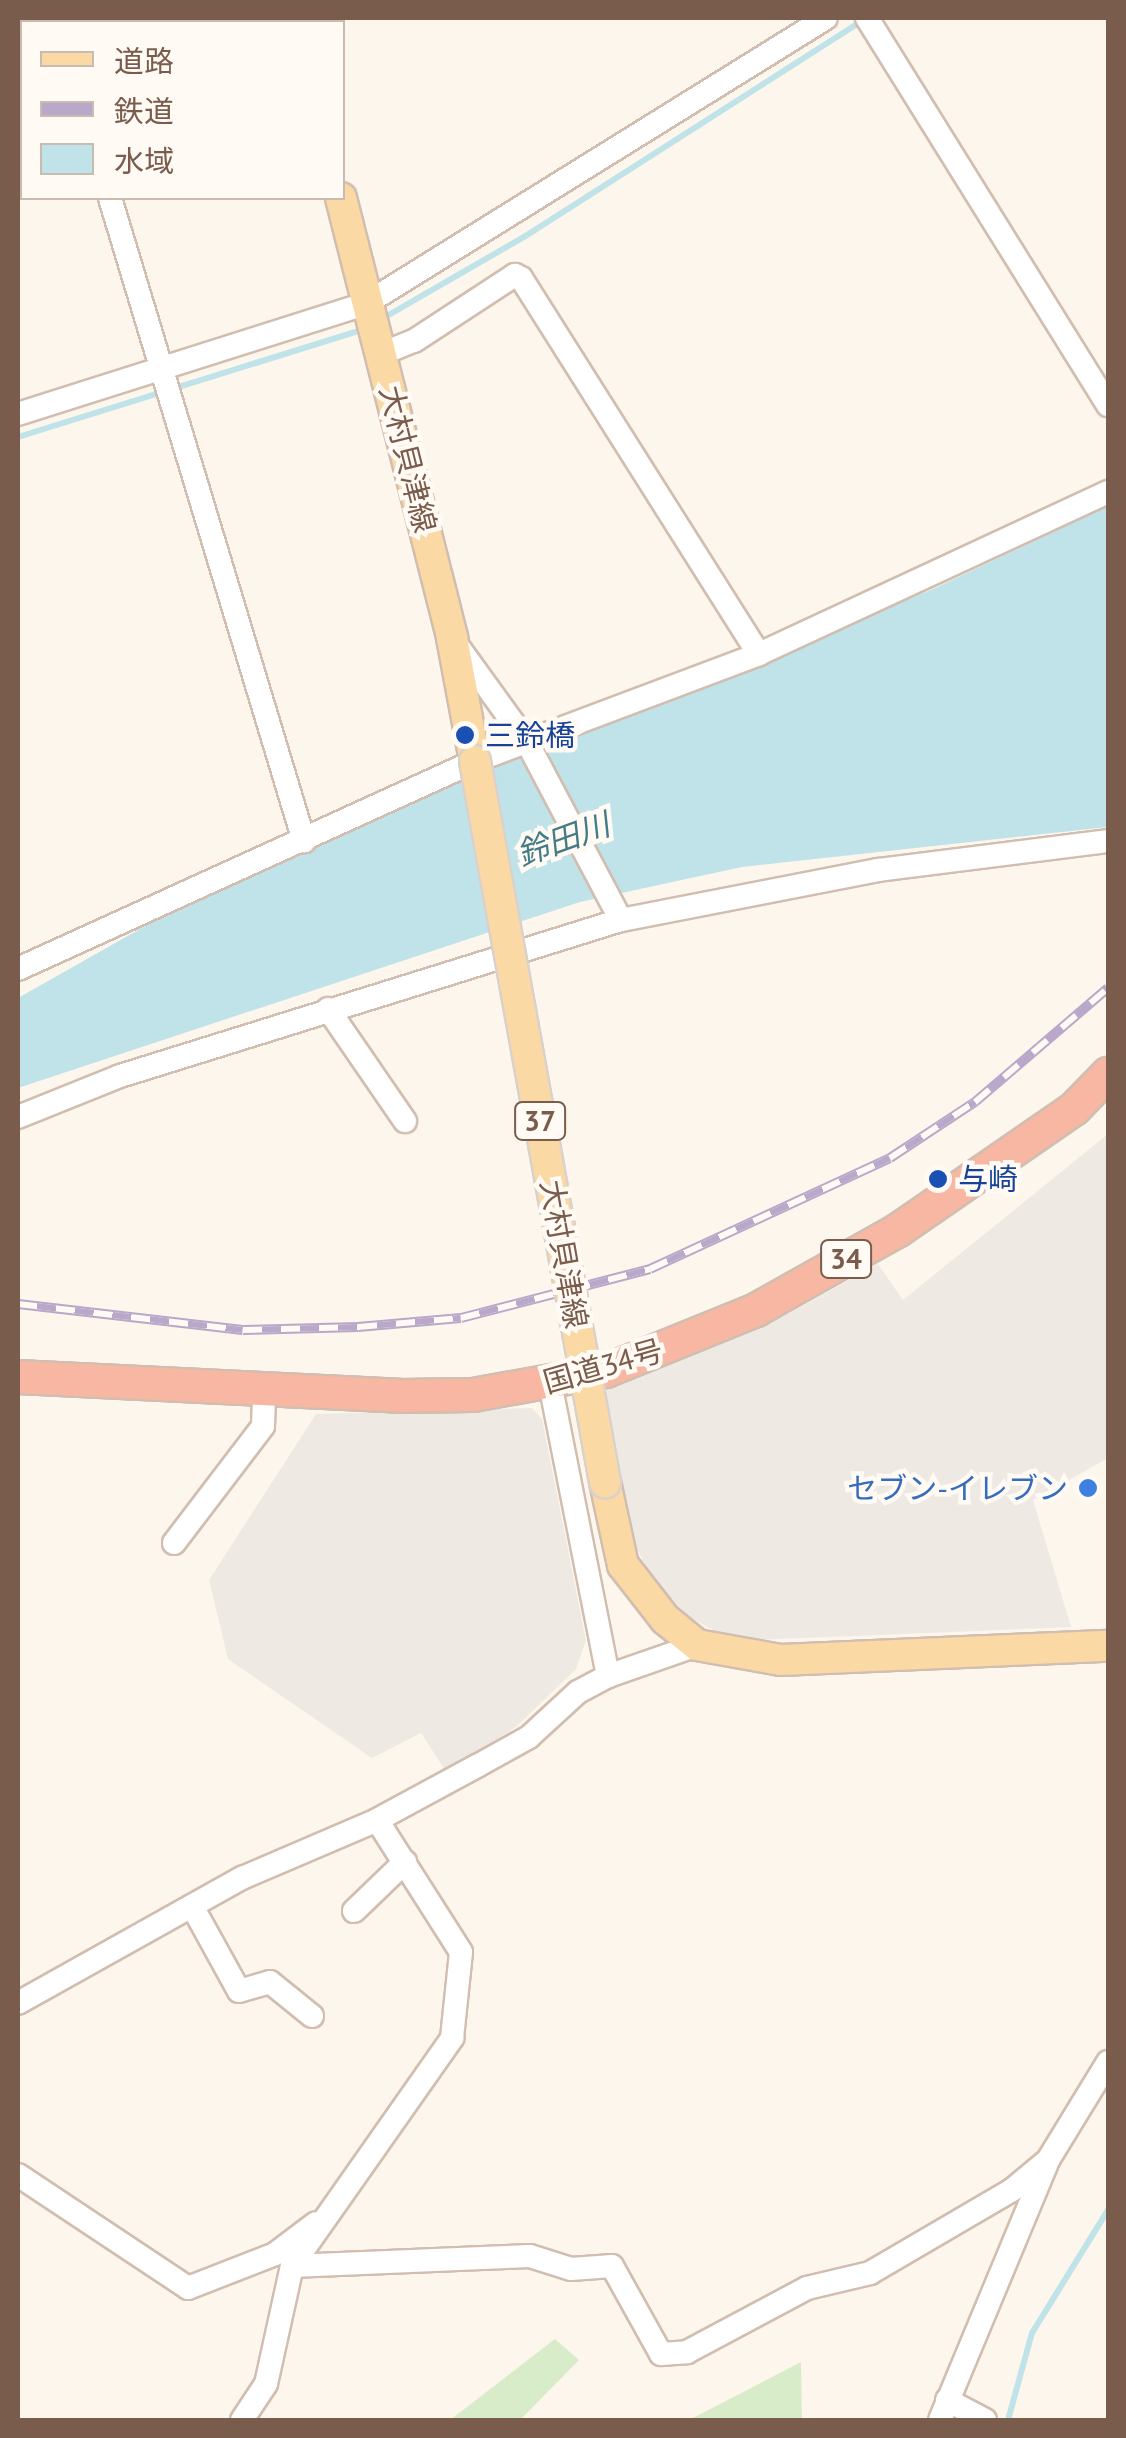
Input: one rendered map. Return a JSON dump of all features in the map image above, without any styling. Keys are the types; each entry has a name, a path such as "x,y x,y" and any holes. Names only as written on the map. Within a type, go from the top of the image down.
{"highway":[{"name":"国道34号","path":"18,1377 418,1396 550,1384 606,1371 756,1310 966,1186 1074,1109 1108,1074"}],"main road":[{"name":"大村貝津線","path":"342,200 452,638 623,1565 665,1620 698,1645 781,1660 1108,1646"}],"street":[{"path":"18,414 162,372 373,325 826,18"},
{"path":"872,24 1108,405"},
{"path":"111,200 304,841"},
{"path":"373,325 414,341 515,275 522,278 758,654"},
{"path":"18,969 474,760 530,748 758,654 1108,492"},
{"path":"452,638 530,748 616,912"},
{"path":"18,1117 616,912 878,870 1108,842"},
{"path":"328,1008 405,1120"},
{"path":"550,1384 608,1676"},
{"path":"174,1542 230,1486 264,1426 264,1391"},
{"path":"18,2003 192,1906 377,1820 529,1737 578,1692 608,1676 698,1645"},
{"path":"242,2420 266,2384 292,2266 452,2038 461,1952 377,1820"},
{"path":"354,1911 406,1862"},
{"path":"192,1906 239,1991 270,1982 312,2016"},
{"path":"985,2420 944,2410 1048,2160 1108,2062"},
{"path":"292,2266 530,2256 571,2269 612,2266 661,2354 687,2352 807,2288 870,2273 1048,2160"},
{"path":"18,2175 188,2288 275,2254 323,2218"}],"shaded area":[{"path":"1108,1134 1108,1458 1033,1500 1071,1627 733,1641 688,1616 651,1577 632,1538 603,1392 788,1314 878,1264 903,1300"},
{"path":"532,1408 542,1419 586,1640 576,1669 517,1726 447,1773 421,1733 372,1758 228,1659 209,1580 316,1414"}],"green space":[{"path":"555,2339 579,2360 520,2420 450,2420"},
{"path":"801,2362 802,2420 689,2420"}],"water":[{"name":"鈴田川","path":"1108,506 1108,827 742,867 580,902 18,1088 18,998 147,925 454,781 931,590"}],"waterway":[{"path":"380,320 524,237 862,21"},
{"path":"18,437 364,329"},
{"path":"1008,2420 1032,2333 1108,2210"}],"railway":[{"path":"18,1304 243,1330 358,1327 461,1318 650,1269 890,1158 975,1102 1108,988"}],"place":[{"name":"三鈴橋","path":"465,735"},
{"name":"与崎","path":"938,1179"},
{"name":"セブン-イレブン","path":"1088,1488"}]}
